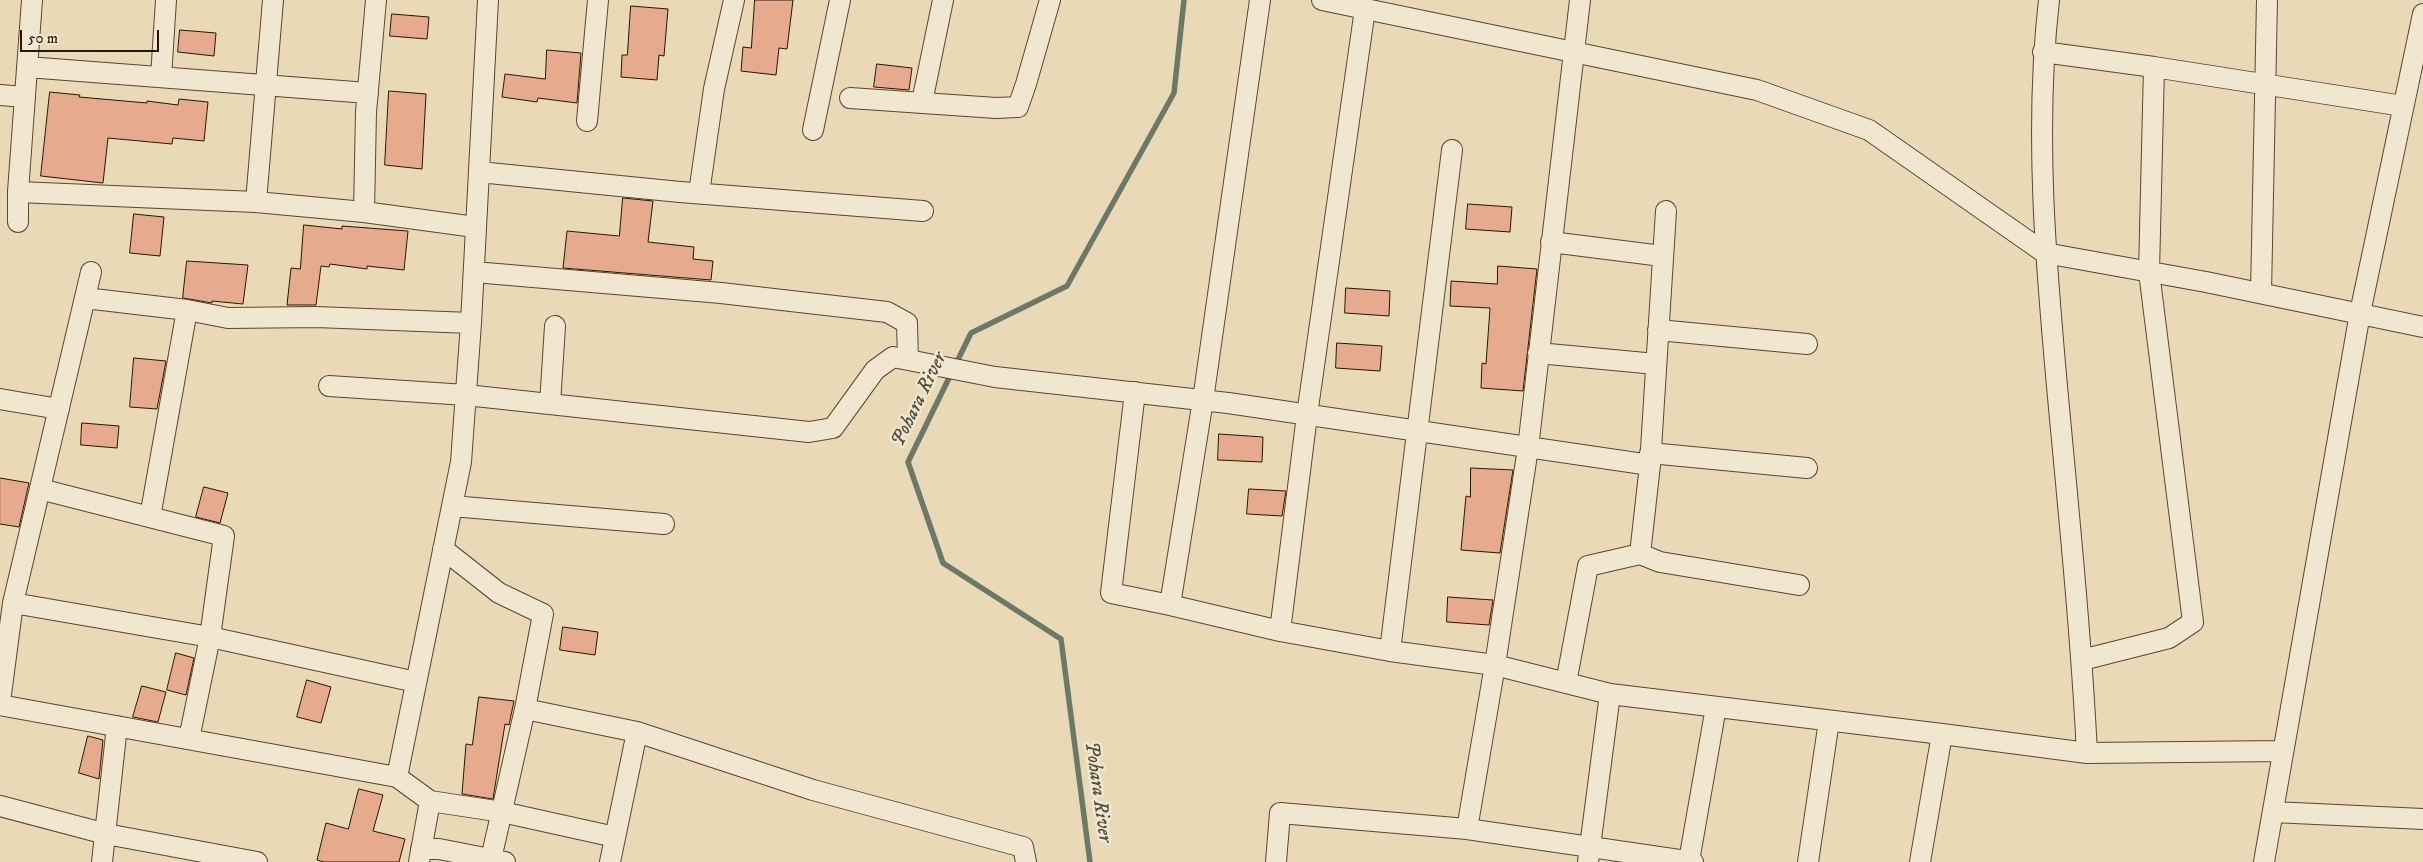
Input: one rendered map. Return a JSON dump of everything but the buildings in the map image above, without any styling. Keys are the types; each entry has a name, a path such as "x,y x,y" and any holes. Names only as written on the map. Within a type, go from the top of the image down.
{"street":[{"path":"18,222 18,192 32,0"},
{"path":"161,77 166,0"},
{"path":"256,202 273,0"},
{"path":"364,212 368,93 376,0"},
{"path":"396,777 461,462 474,272 488,0"},
{"path":"587,121 598,0"},
{"path":"699,193 714,89 734,0"},
{"path":"813,130 840,0"},
{"path":"922,102 943,0"},
{"path":"850,98 1018,107 1050,0"},
{"path":"1170,605 1203,400 1260,0"},
{"path":"1322,0 1757,90 1868,130 2045,253 2261,293 2423,327"},
{"path":"1467,829 1495,665 1528,448 1572,52 1580,0"},
{"path":"2049,0 2043,52 2045,253 2082,660 2087,753"},
{"path":"2261,293 2267,0"},
{"path":"1280,631 1307,415 1365,9"},
{"path":"2264,862 2360,313 2423,14"},
{"path":"2043,52 2266,83 2403,106"},
{"path":"27,67 368,93"},
{"path":"2082,660 2169,638 2193,622 2149,272 2154,67"},
{"path":"0,95 25,97"},
{"path":"1390,651 1452,150"},
{"path":"479,172 699,193 923,211"},
{"path":"18,192 256,202 364,212 475,226"},
{"path":"1640,554 1650,459 1666,211"},
{"path":"1551,242 1662,256"},
{"path":"91,272 12,603 0,703 396,777 430,801 502,812 615,837"},
{"path":"474,272 721,293 887,312 907,323 916,361"},
{"path":"85,298 187,310 228,318 316,317 471,323"},
{"path":"150,517 187,310"},
{"path":"550,404 555,326"},
{"path":"1658,330 1807,344"},
{"path":"1538,353 1656,364"},
{"path":"329,386 466,395 809,432 833,428 875,370 893,357 995,377 1203,400 1528,448 1650,459 1807,468"},
{"path":"1134,392 1111,593 1280,631 1390,651 1495,665 1610,694 2087,753 2283,751"},
{"path":"0,399 59,410"},
{"path":"40,489 224,536 210,637 189,739"},
{"path":"452,506 664,524"},
{"path":"430,801 420,855 439,849 498,861 502,812 525,709 543,614 499,593 443,549"},
{"path":"1566,683 1588,566 1640,554 1660,562 1799,585"},
{"path":"12,603 210,637 416,682"},
{"path":"1589,854 1610,694"},
{"path":"1276,862 1280,813 1467,829 1589,854 1691,862 1716,707"},
{"path":"525,709 637,732 813,790 1023,847 1026,862"},
{"path":"1808,862 1829,721"},
{"path":"102,862 117,726"},
{"path":"610,862 637,732"},
{"path":"1920,862 1942,734"},
{"path":"0,806 106,834 257,862"},
{"path":"2272,812 2423,819"}],"waterway":[{"name":"Pohara River","path":"1090,862 1061,639 943,563 908,462 971,333 1067,286 1174,93 1184,0"}]}
